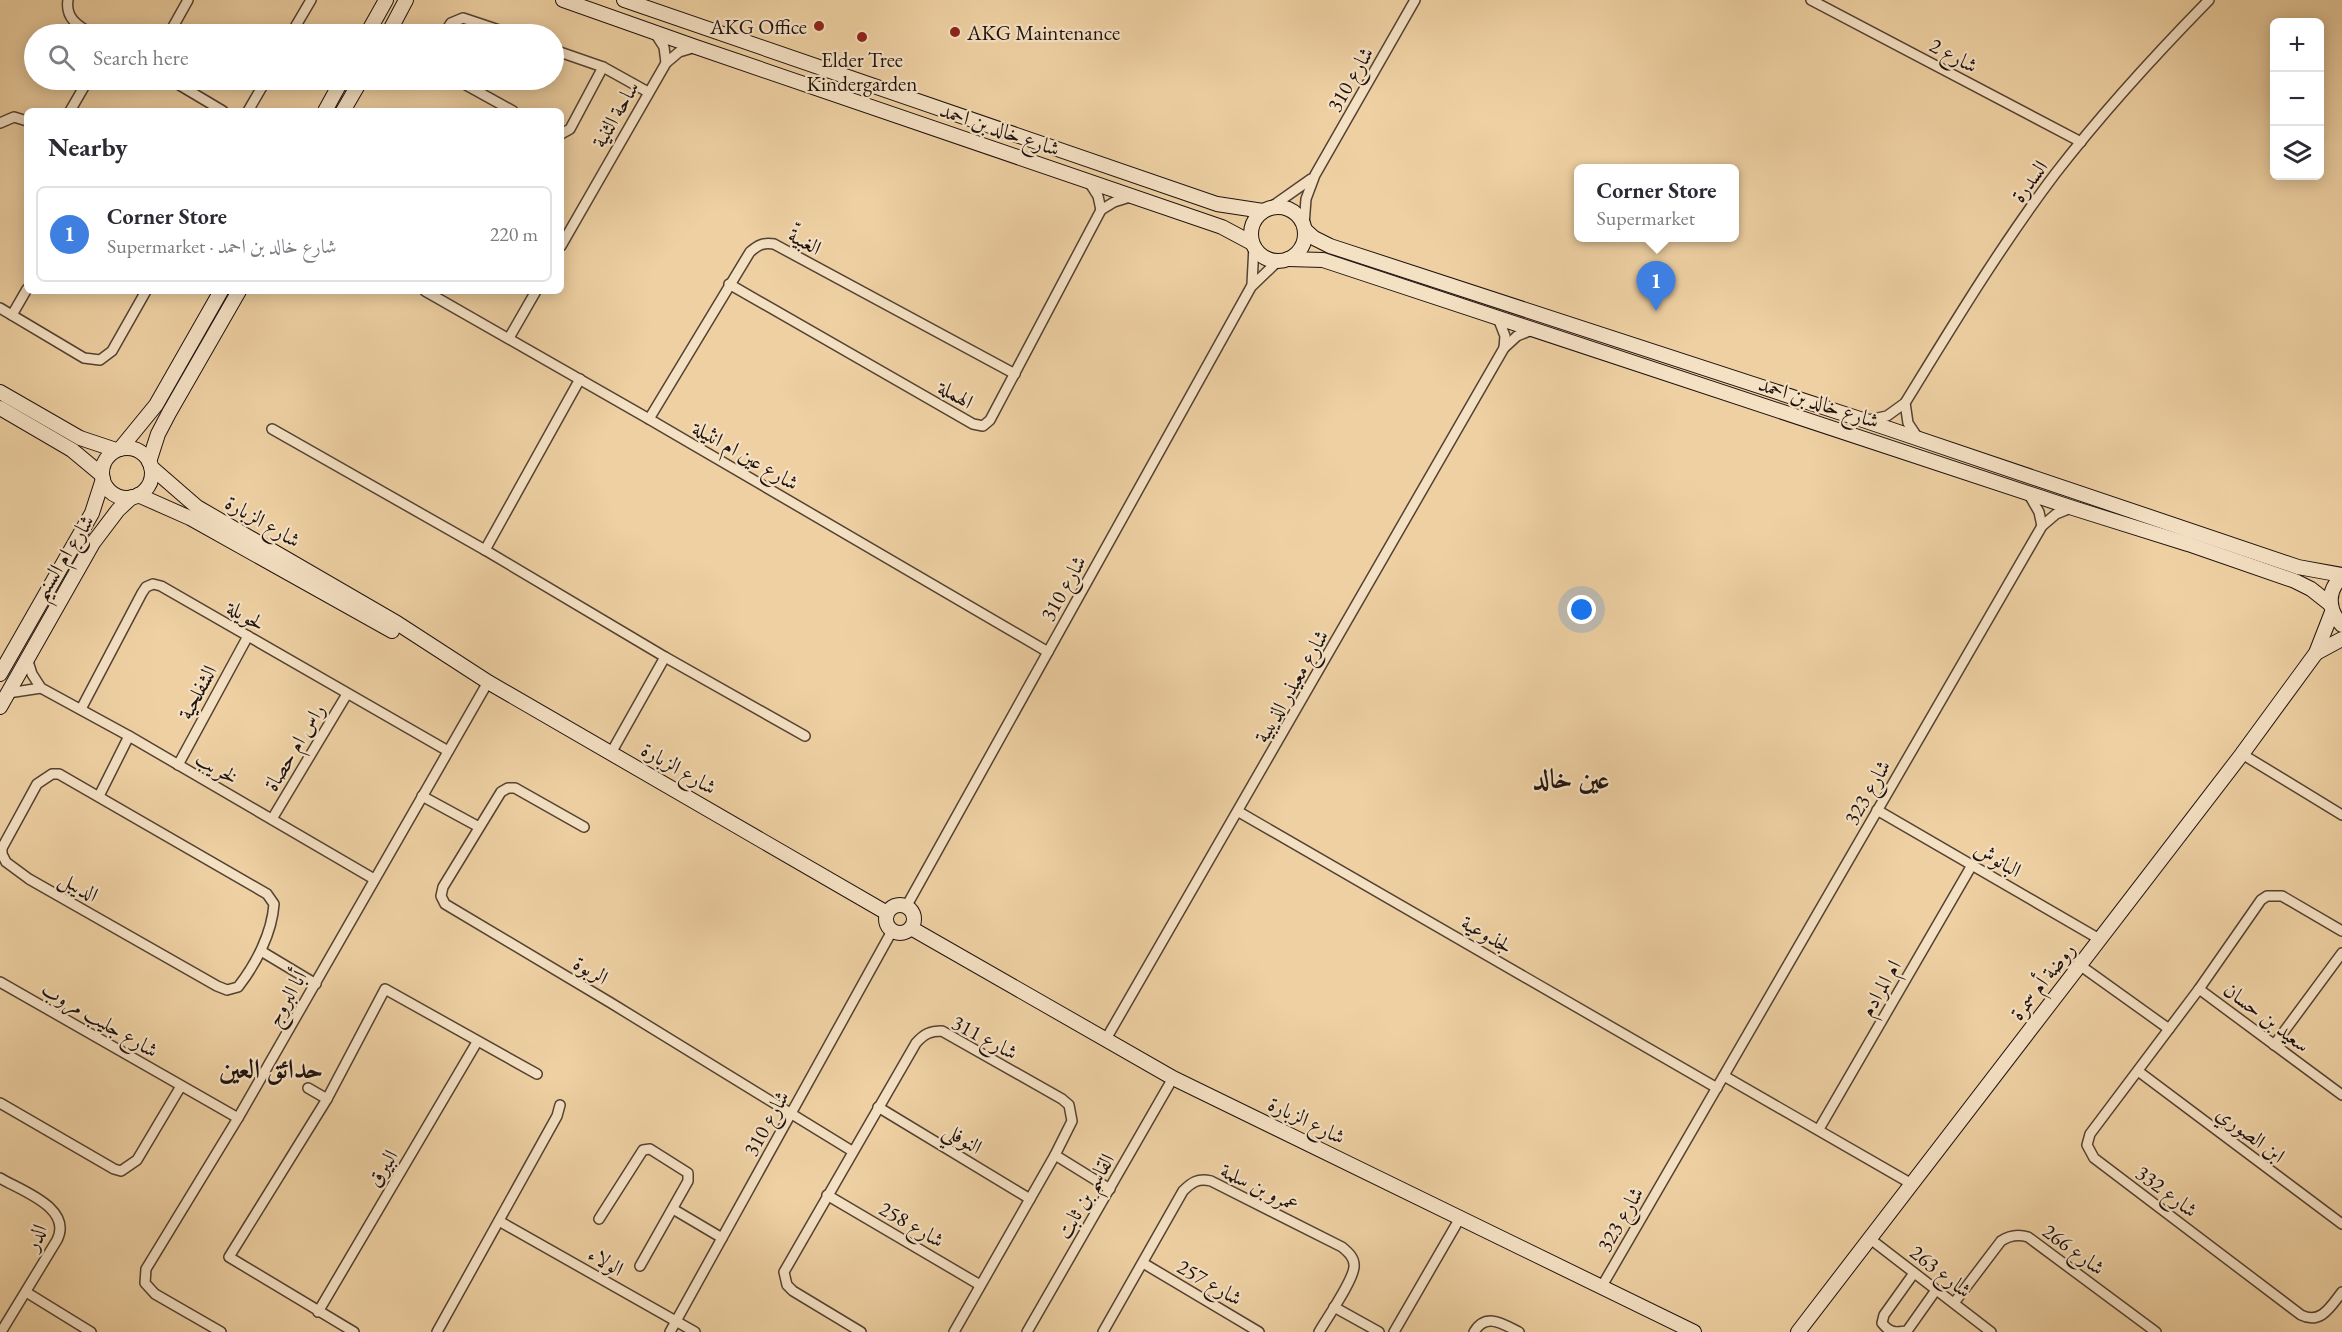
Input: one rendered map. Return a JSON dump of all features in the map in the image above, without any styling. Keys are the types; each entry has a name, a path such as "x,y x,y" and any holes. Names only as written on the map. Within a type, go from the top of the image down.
{"main road":[{"path":"373,24 386,0"},
{"path":"393,24 405,0"},
{"name":"شارع خالد بن احمد","path":"563,0 1222,227 1253,244"},
{"name":"شارع خالد بن احمد","path":"624,0 1210,202 1230,208 1267,209"},
{"path":"327,108 337,90"},
{"path":"345,108 356,90"},
{"path":"1287,208 1300,218 1304,228 1305,237 1299,250 1283,260 1264,256 1253,244 1251,236 1254,221 1267,209 1287,208"},
{"name":"شارع خالد بن احمد","path":"1304,228 1314,238 1330,246 1866,420 2298,567 2342,576"},
{"name":"شارع خالد بن احمد","path":"1283,260 1311,258 1323,260 2188,544 2295,581 2311,589 2331,608 2342,625"},
{"path":"102,477 104,463 156,405 219,294"},
{"path":"1,409 72,450 102,477 111,492 125,498 135,496 149,483 150,465 159,434 169,413 237,294"},
{"path":"0,392 80,438 118,449 137,450 150,465"},
{"name":"شارع الزبارة","path":"150,465 197,507 397,623 488,682 887,913"},
{"name":"شارع ام السنيم","path":"0,674 92,513 102,477"},
{"name":"شارع الزبارة","path":"135,496 190,518 393,631 451,659"},
{"name":"شارع ام السنيم","path":"0,707 93,543 118,510 135,496"},
{"name":"روضة أم سمرة","path":"1798,1332 1910,1183 2101,940 2316,653 2331,608 2333,587 2342,576"},
{"name":"روضة أم سمرة","path":"2316,653 2342,639"},
{"path":"895,906 906,907 913,914 911,928 902,933 892,931 887,924 887,913 895,906"},
{"name":"شارع الزبارة","path":"911,928 1173,1078 1694,1332"}],"street":[{"path":"68,0 67,10 71,19 78,24"},
{"path":"175,24 188,0"},
{"path":"297,24 311,0"},
{"name":"شارع 310","path":"1304,228 1306,200 1315,175 1415,0"},
{"name":"شارع 2","path":"1811,0 2081,142"},
{"name":"السدرة","path":"1866,420 1887,416 1905,403 2001,251 2081,142 2145,67 2209,0"},
{"path":"450,24 463,18 481,24"},
{"path":"655,33 664,47 666,63"},
{"name":"ساحة الثنية","path":"564,241 666,63 679,52 696,47"},
{"path":"564,53 603,67 648,92"},
{"path":"564,132 570,129 603,67"},
{"path":"72,108 82,90"},
{"path":"188,90 219,108"},
{"path":"250,108 260,90"},
{"path":"475,90 508,108"},
{"path":"0,123 14,117 24,120"},
{"name":"شارع 310","path":"1267,209 1315,175"},
{"path":"1089,182 1098,196 1101,210 1114,202 1132,196"},
{"name":"الهملة","path":"729,284 973,424 983,426 990,420 1101,210"},
{"name":"الغبيةّ","path":"649,419 729,284 750,252 761,244 774,244 1015,374"},
{"name":"شارع 310","path":"1251,287 1254,266 1253,244"},
{"name":"شارع 310","path":"906,907 1251,287 1283,260"},
{"path":"12,315 24,294"},
{"path":"0,308 84,358 100,360 112,351 144,294"},
{"name":"شارع عين ام انثيلة","path":"430,294 1048,652"},
{"path":"509,338 534,294"},
{"path":"1498,318 1505,336 1504,348"},
{"name":"شارع معيذر الذيبية","path":"1106,1040 1504,348 1517,336 1533,330"},
{"path":"485,550 580,379"},
{"path":"1905,403 1908,423 1920,440"},
{"path":"272,429 805,736"},
{"path":"2027,492 2039,512 2042,526"},
{"name":"شارع 323","path":"1602,1286 2042,526 2056,514 2073,508"},
{"name":"لحويلة","path":"81,709 142,593 149,585 161,586 448,751"},
{"name":"الشفلحية","path":"178,765 248,636"},
{"path":"611,753 665,657"},
{"path":"8,693 40,688 27,658"},
{"name":"أبا البروج","path":"221,1332 155,1294 145,1283 146,1269 238,1118 488,682"},
{"name":"لخريب","path":"40,688 129,736 374,879"},
{"name":"راس ام حصاة","path":"272,819 347,694"},
{"path":"99,796 129,736"},
{"path":"2242,754 2342,815"},
{"name":"الديبل","path":"52,774 59,774 267,894 274,904 273,914 261,951 237,987 227,990 222,988 29,879 6,862 2,854 4,843 42,779 52,774"},
{"name":"الربوة","path":"584,827 515,788 508,788 501,792 443,887 441,896 445,904 611,1003 791,1116"},
{"path":"422,796 479,827"},
{"name":"البانوش","path":"1877,810 2101,940"},
{"name":"لجذوعية","path":"1239,812 1717,1088"},
{"name":"ام المرادم","path":"1819,1129 1972,865"},
{"name":"شارع 332","path":"2342,931 2282,896 2267,896 2256,905 2199,989 2090,1134 2088,1145 2094,1158 2301,1315 2310,1319 2319,1318 2342,1292"},
{"name":"شارع 310","path":"670,1332 892,931"},
{"path":"261,951 316,984"},
{"path":"2274,1045 2342,953"},
{"path":"2081,966 2169,1029"},
{"name":"شارع جليب مروب","path":"0,982 238,1118"},
{"path":"354,1332 229,1257 327,1099 385,989 537,1074"},
{"name":"سعيد بن حسان","path":"2199,989 2342,1095"},
{"name":"شارع 311","path":"854,1330 793,1292 785,1279 788,1263 916,1043 927,1032 942,1031 1062,1099 1069,1106 1072,1121 954,1332"},
{"name":"البيرق","path":"318,1311 477,1042"},
{"name":"ابن الصوري","path":"2138,1071 2342,1224"},
{"path":"1724,1076 1910,1183"},
{"name":"القاسم بن ثابت","path":"1027,1332 1173,1078"},
{"path":"0,1103 114,1169 121,1170 136,1160 182,1086"},
{"path":"308,1088 327,1099"},
{"path":"437,1332 557,1116 560,1105"},
{"name":"النوفلي","path":"878,1107 1030,1199"},
{"path":"791,1116 852,1151"},
{"path":"599,1219 640,1152 646,1148 688,1173 688,1181 640,1266"},
{"path":"1055,1155 1110,1189"},
{"name":"الدر","path":"0,1178 52,1208 61,1223 60,1234 1,1332"},
{"name":"عمرو بن سلمة","path":"1103,1332 1183,1191 1196,1181 1203,1179 1332,1242 1349,1253 1353,1260 1352,1274 1319,1332"},
{"name":"شارع 258","path":"827,1195 980,1285"},
{"path":"673,1209 722,1238"},
{"path":"1394,1332 1460,1218"},
{"name":"الولاء","path":"499,1221 695,1332"},
{"name":"شارع 266","path":"1954,1303 2001,1241 2008,1237 2022,1235 2028,1237 2156,1332"},
{"name":"شارع 263","path":"1869,1238 1991,1332"},
{"name":"شارع 257","path":"1143,1263 1259,1332"},
{"path":"1914,1273 1884,1315 1882,1323 1890,1331 1907,1331 1936,1290"},
{"path":"26,1292 91,1332"},
{"path":"1334,1307 1379,1332"},
{"path":"1474,1332 1486,1321 1495,1320 1519,1332"}],"place":[{"name":"AKG Office","path":"819,26"},
{"name":"AKG Maintenance","path":"955,32"},
{"name":"Elder Tree Kindergarden","path":"862,37"},
{"name":"Corner Store","path":"1656,311"}],"district":[{"name":"عين خالد","path":"1571,778"},
{"name":"حدائق العين","path":"271,1068"}]}
